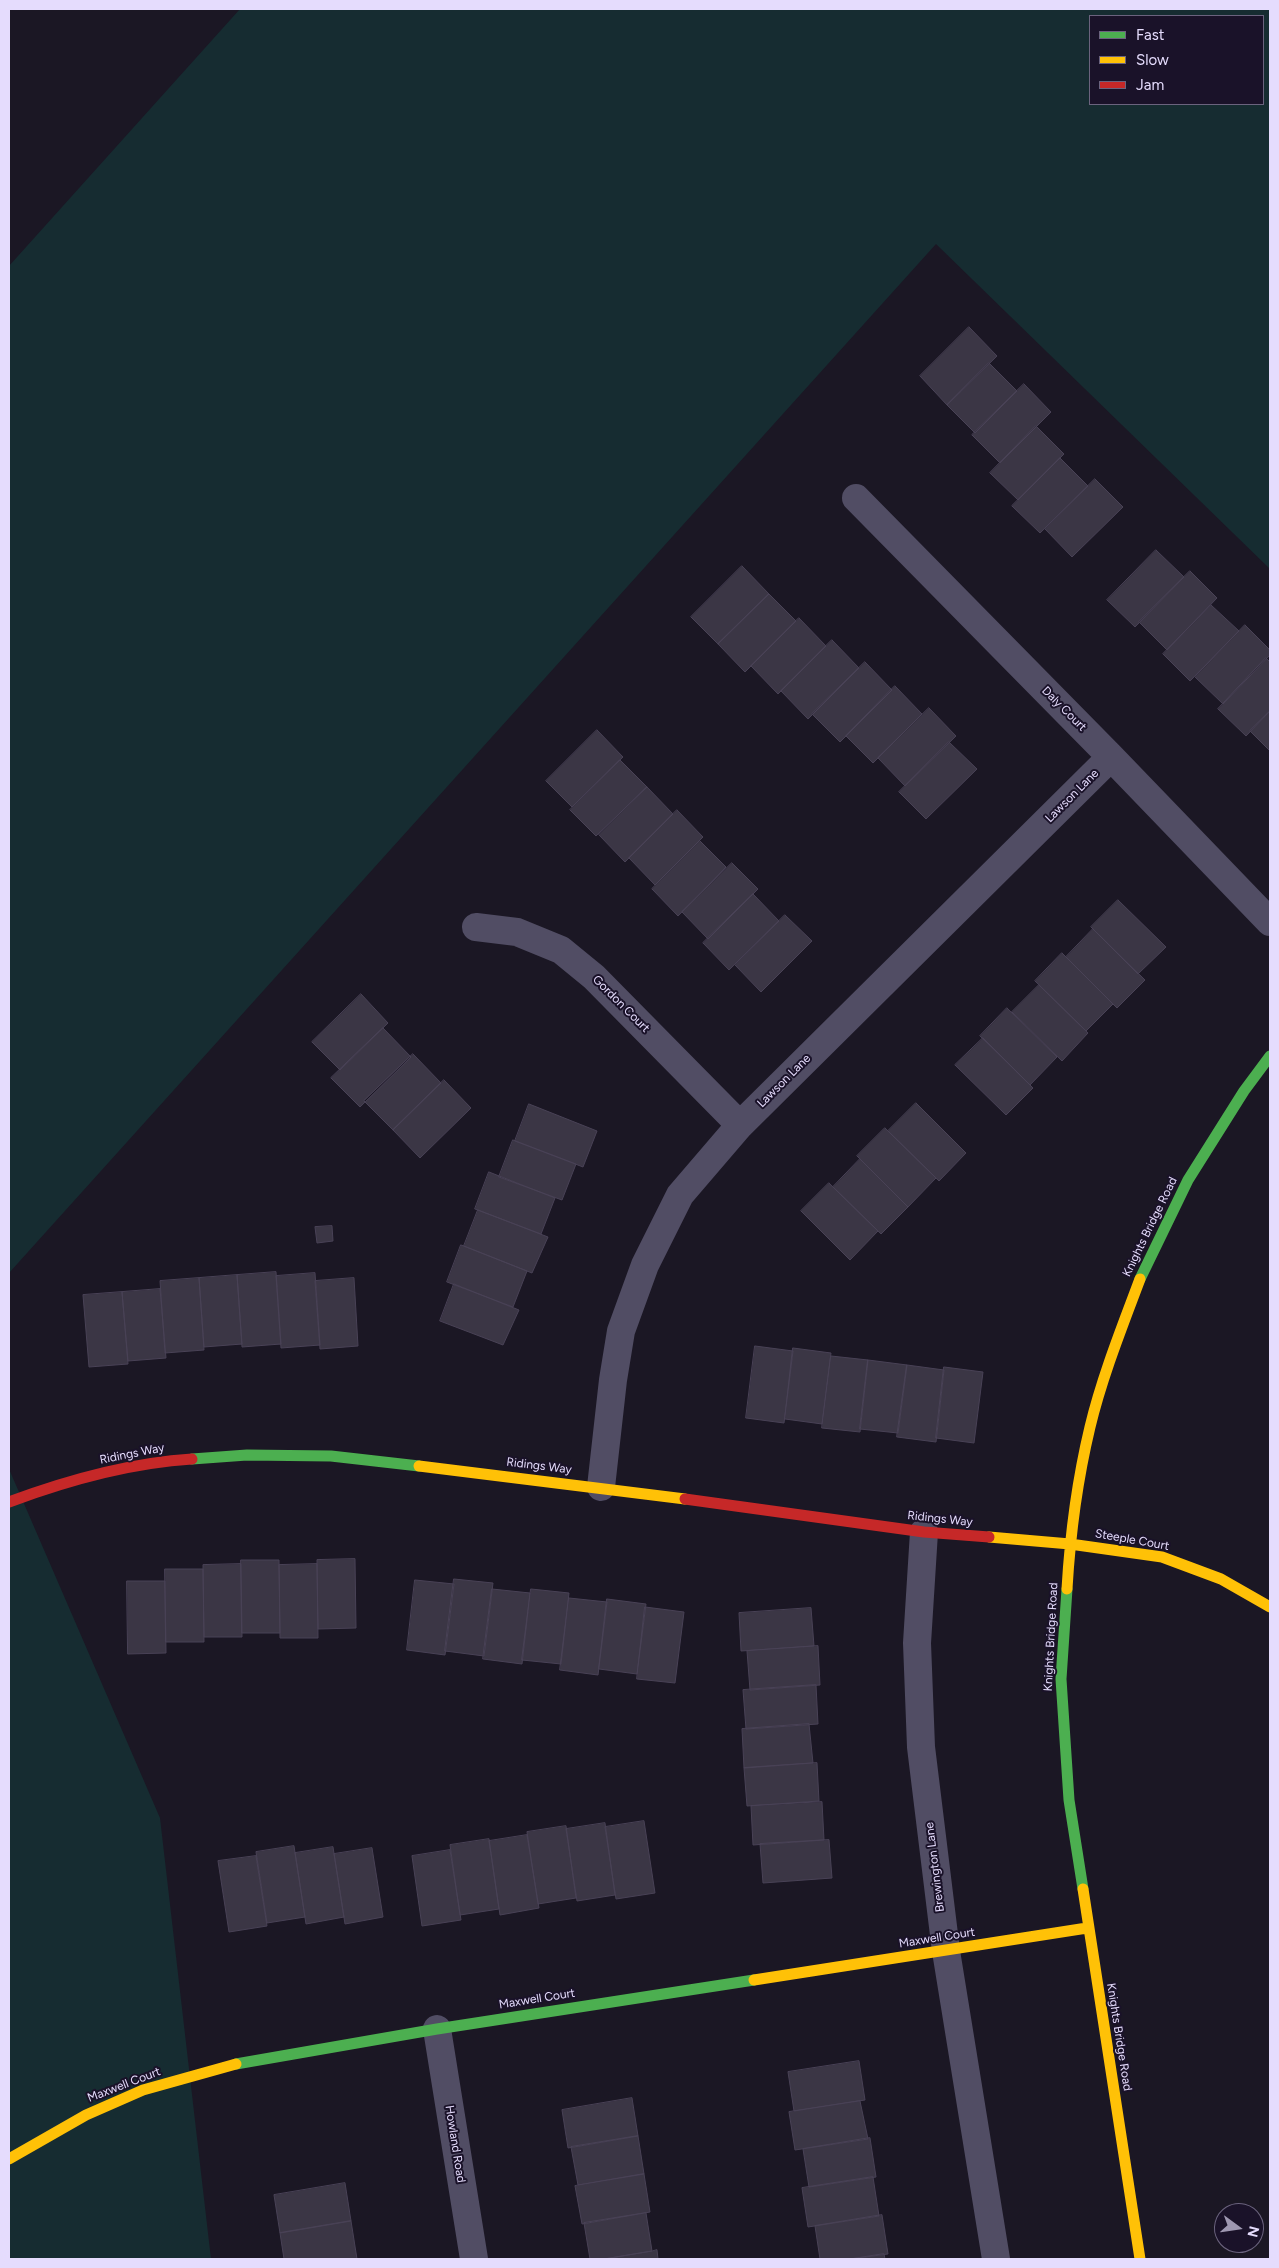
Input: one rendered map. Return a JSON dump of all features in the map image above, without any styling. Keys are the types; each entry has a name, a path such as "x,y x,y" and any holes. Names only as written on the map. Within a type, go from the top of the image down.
{"street":[{"name":"Daly Court","path":"856,498 1111,757 1270,922"},
{"name":"Lawson Lane","path":"601,1487 612,1380 621,1331 645,1264 680,1195 740,1125 1111,757"},
{"name":"Gordon Court","path":"476,927 517,932 561,950 594,976 740,1125"},
{"name":"Knights Bridge Road","path":"1140,2259 1087,1928 1069,1800 1061,1679 1070,1544 1090,1427 1116,1342 1144,1267 1188,1180 1244,1091 1270,1056"},
{"name":"Ridings Way","path":"9,1502 62,1482 154,1461 247,1455 331,1456 601,1487 924,1532 1070,1544"},
{"name":"Brewington Lane","path":"924,1532 917,1643 921,1747 946,1951 996,2259"},
{"name":"Steeple Court","path":"1070,1544 1162,1557 1221,1578 1270,1607"},
{"name":"Maxwell Court","path":"9,2159 86,2115 144,2090 228,2065 437,2029 1087,1928"},
{"name":"Howland Road","path":"437,2029 474,2259"}],"green space":[{"path":"240,9 1270,9 1270,569 936,244 9,1273 9,266"},
{"path":"9,1469 160,1818 211,2259 9,2259"}],"building":[{"path":"969,327 997,356 947,405 920,376"},
{"path":"989,363 1017,391 975,433 947,405"},
{"path":"1024,384 1051,412 1000,463 972,435"},
{"path":"1036,426 1064,454 1018,500 990,473"},
{"path":"1060,458 1088,486 1040,533 1012,506"},
{"path":"1095,479 1123,507 1072,557 1045,529"},
{"path":"1156,550 1184,577 1135,627 1107,600"},
{"path":"742,566 769,594 718,644 691,617"},
{"path":"1190,571 1217,598 1167,650 1139,622"},
{"path":"769,594 796,621 745,672 718,644"},
{"path":"1211,605 1239,631 1190,681 1163,654"},
{"path":"799,618 826,646 778,694 751,666"},
{"path":"1245,625 1270,650 1270,655 1223,704 1195,677"},
{"path":"832,640 859,668 808,719 781,691"},
{"path":"1266,658 1270,662 1270,711 1246,736 1218,709"},
{"path":"865,662 892,690 840,742 812,714"},
{"path":"895,686 922,714 873,763 846,736"},
{"path":"929,708 956,736 905,786 878,758"},
{"path":"1270,711 1270,751 1250,731"},
{"path":"597,730 623,757 572,807 546,781"},
{"path":"949,742 977,769 926,819 899,792"},
{"path":"620,760 647,787 596,836 570,810"},
{"path":"647,787 673,814 625,862 599,835"},
{"path":"677,810 703,837 655,885 629,858"},
{"path":"700,841 726,867 678,916 652,889"},
{"path":"732,863 758,889 708,939 682,912"},
{"path":"753,894 779,921 729,970 703,943"},
{"path":"1118,900 1166,947 1138,974 1091,927"},
{"path":"785,915 812,941 761,992 735,965"},
{"path":"1093,929 1145,980 1117,1008 1066,957"},
{"path":"1062,953 1113,1004 1086,1031 1035,981"},
{"path":"1039,985 1088,1033 1062,1061 1012,1012"},
{"path":"361,994 388,1023 340,1070 312,1042"},
{"path":"1007,1008 1057,1057 1030,1085 980,1036"},
{"path":"383,1028 411,1057 360,1107 331,1078"},
{"path":"983,1038 1033,1088 1006,1115 955,1065"},
{"path":"413,1054 441,1083 393,1130 364,1101"},
{"path":"444,1080 471,1108 420,1158 393,1130"},
{"path":"916,1103 966,1153 939,1181 888,1131"},
{"path":"529,1104 597,1131 583,1167 515,1141"},
{"path":"885,1128 936,1178 908,1207 857,1156"},
{"path":"513,1140 576,1164 562,1200 499,1177"},
{"path":"860,1159 908,1207 881,1234 833,1187"},
{"path":"489,1172 555,1198 541,1234 475,1209"},
{"path":"829,1183 878,1231 850,1260 801,1211"},
{"path":"478,1210 548,1237 532,1273 464,1246"},
{"path":"332,1226 333,1241 317,1243 315,1227"},
{"path":"461,1245 527,1271 513,1307 447,1282"},
{"path":"276,1272 281,1344 242,1347 237,1275"},
{"path":"315,1273 320,1345 281,1348 276,1276"},
{"path":"237,1275 242,1344 204,1347 199,1278"},
{"path":"199,1278 204,1350 165,1353 160,1281"},
{"path":"354,1278 358,1346 320,1349 315,1281"},
{"path":"454,1284 519,1310 503,1345 440,1321"},
{"path":"160,1289 166,1358 128,1361 122,1292"},
{"path":"122,1292 128,1364 89,1367 83,1295"},
{"path":"755,1346 793,1351 784,1423 746,1418"},
{"path":"793,1348 831,1353 822,1424 785,1419"},
{"path":"831,1356 868,1360 860,1432 822,1428"},
{"path":"868,1360 907,1365 898,1433 860,1429"},
{"path":"907,1365 944,1370 936,1442 897,1437"},
{"path":"944,1367 983,1372 974,1443 936,1438"},
{"path":"355,1559 356,1628 318,1629 317,1560"},
{"path":"241,1560 279,1560 280,1633 242,1633"},
{"path":"241,1564 242,1637 204,1637 203,1565"},
{"path":"317,1564 318,1638 280,1638 279,1565"},
{"path":"165,1569 203,1569 204,1642 166,1642"},
{"path":"454,1579 493,1583 484,1656 445,1651"},
{"path":"415,1580 454,1584 445,1655 407,1650"},
{"path":"127,1581 165,1581 166,1653 128,1654"},
{"path":"492,1589 530,1593 522,1664 483,1659"},
{"path":"531,1589 569,1593 561,1664 522,1660"},
{"path":"569,1598 607,1602 598,1675 560,1670"},
{"path":"607,1599 646,1604 637,1674 599,1669"},
{"path":"645,1607 684,1612 675,1683 637,1679"},
{"path":"811,1608 814,1646 741,1651 739,1613"},
{"path":"818,1646 820,1685 750,1690 747,1651"},
{"path":"816,1685 818,1724 746,1729 743,1690"},
{"path":"809,1724 813,1763 744,1768 742,1729"},
{"path":"817,1763 819,1801 747,1806 744,1768"},
{"path":"822,1802 824,1840 753,1845 751,1806"},
{"path":"644,1821 655,1893 616,1899 605,1827"},
{"path":"605,1823 615,1895 577,1901 566,1829"},
{"path":"566,1826 576,1898 538,1904 527,1832"},
{"path":"527,1835 539,1908 500,1915 489,1841"},
{"path":"489,1839 499,1909 460,1915 450,1845"},
{"path":"829,1840 832,1878 763,1883 760,1844"},
{"path":"294,1846 305,1917 267,1923 256,1852"},
{"path":"333,1847 344,1917 306,1924 295,1853"},
{"path":"372,1848 383,1917 345,1924 334,1854"},
{"path":"450,1850 461,1920 422,1926 412,1856"},
{"path":"256,1856 267,1926 229,1932 218,1861"},
{"path":"859,2061 865,2100 794,2111 788,2072"},
{"path":"632,2098 638,2136 568,2148 562,2110"},
{"path":"860,2101 868,2139 795,2150 789,2112"},
{"path":"638,2136 644,2174 578,2185 571,2147"},
{"path":"870,2138 876,2177 809,2187 803,2149"},
{"path":"644,2174 650,2212 582,2224 575,2186"},
{"path":"873,2177 879,2216 808,2227 802,2188"},
{"path":"345,2183 351,2221 280,2233 274,2195"},
{"path":"646,2213 652,2251 604,2259 590,2259 584,2223"},
{"path":"882,2215 888,2254 850,2259 820,2259 815,2226"},
{"path":"351,2221 357,2259 284,2259 280,2233"},
{"path":"657,2250 658,2259 604,2259 652,2251"},
{"path":"884,2254 885,2259 850,2259"}],"traffic: fast":[{"path":"1140,1279 1188,1180 1244,1091 1270,1056"},
{"path":"192,1459 247,1455 331,1456 419,1466"},
{"path":"1067,1589 1061,1679 1069,1800 1083,1889"},
{"path":"236,2064 437,2029 754,1980"}],"traffic: slow":[{"path":"1067,1589 1075,1507 1090,1427 1106,1371 1140,1279"},
{"path":"419,1466 685,1499"},
{"path":"989,1537 1070,1544 1162,1557 1221,1579 1270,1607"},
{"path":"1083,1889 1140,2259"},
{"path":"754,1980 1087,1928"},
{"path":"9,2159 86,2115 143,2090 236,2064"}],"traffic: jam":[{"path":"9,1502 99,1474 145,1464 192,1459"},
{"path":"685,1499 924,1532 989,1537"}]}
